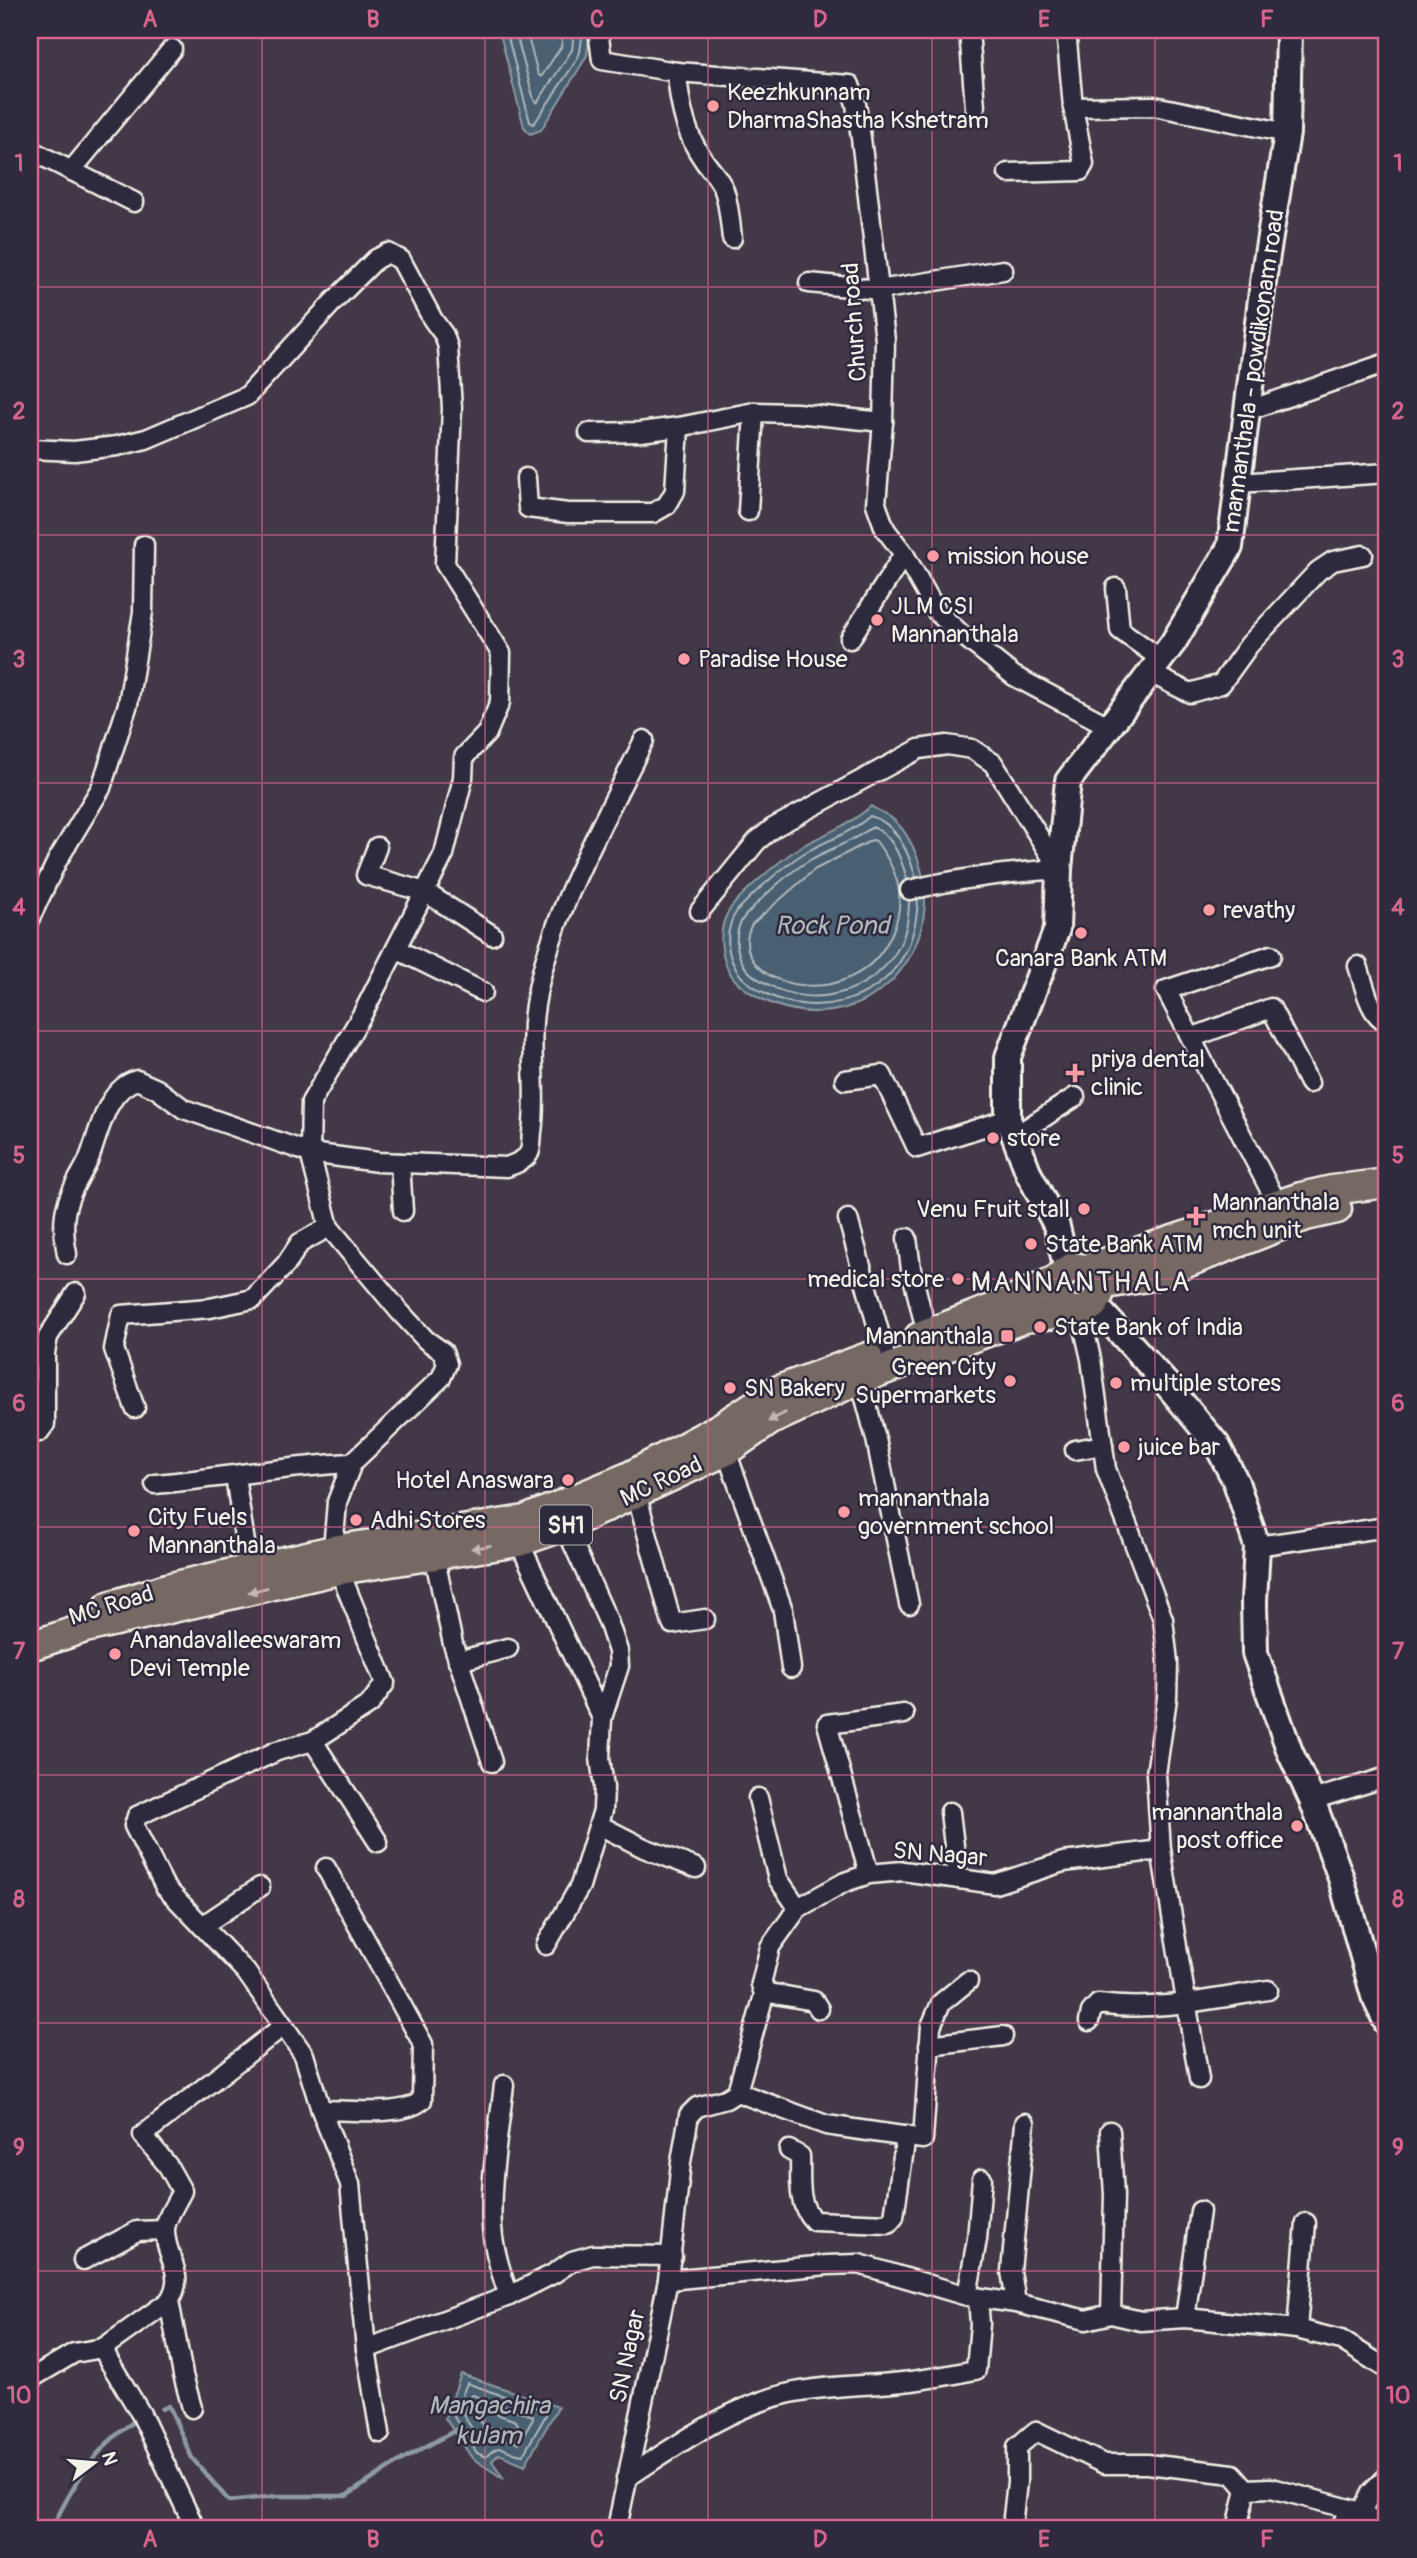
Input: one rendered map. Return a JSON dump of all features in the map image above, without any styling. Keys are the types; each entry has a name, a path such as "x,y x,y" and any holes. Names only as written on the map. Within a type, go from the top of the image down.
{"main road":[{"name":"mannanthala - powdikonam road","path":"1080,1290 1057,1227 1029,1174 1012,1127 1008,1057 1057,929 1059,869 1068,781 1156,666 1230,547 1265,267 1287,133 1289,30"},
{"name":"MC Road","path":"30,1646 85,1628 336,1560 525,1520 632,1485 726,1451 771,1420 860,1379 1025,1318 1080,1290 1278,1205 1332,1190 1387,1183"},
{"name":"MC Road","path":"30,1630 167,1588 249,1569 336,1560 434,1555 519,1542 565,1526 776,1391 1009,1302 1153,1276 1306,1216 1372,1197 1387,1198"},
{"path":"1080,1290 1164,1381 1217,1445 1236,1482 1258,1546 1254,1601 1255,1653 1290,1752 1312,1800 1341,1878 1374,1996 1387,2023"}],"street":[{"name":"Church road","path":"598,30 602,60 677,72 850,85 860,127 885,340 883,422 876,505 885,529 904,554 937,612 961,634 1014,676 1110,727"},
{"path":"969,30 975,107"},
{"path":"1008,173 1080,172 1084,164 1073,107 1066,30"},
{"path":"71,171 172,49"},
{"path":"677,72 678,91 689,138 716,174 725,192 732,238"},
{"path":"1073,107 1154,106 1287,133"},
{"path":"30,150 134,202"},
{"path":"30,449 74,451 117,446 146,439 247,396 376,259 388,253 401,260 444,335 448,347 452,408 445,565 501,653 500,702 487,733 464,757 463,778 444,854 363,1013 311,1102 310,1153 329,1227 400,1312 426,1340 443,1352 447,1364 441,1378 352,1464 337,1502 336,1560 385,1683 370,1704 313,1741 276,1751 135,1818 134,1826 165,1886 246,1972 304,2055 321,2110 350,2184 366,2349 380,2433"},
{"path":"809,283 879,290 1003,270"},
{"path":"1246,411 1387,363"},
{"path":"589,433 640,432 754,412 796,413 883,422"},
{"path":"748,511 754,412"},
{"path":"526,478 528,508 568,513 653,513 667,505 675,491 679,427"},
{"path":"1238,484 1387,472"},
{"path":"30,918 57,861 101,788 128,704 143,612 144,545"},
{"path":"850,639 904,554"},
{"path":"1116,588 1120,630 1156,666 1190,693 1221,684 1249,646 1318,572 1333,561 1363,555"},
{"path":"67,1254 64,1233 66,1206 75,1181 87,1163 106,1113 117,1094 130,1082 137,1080 146,1083 184,1109 310,1153 400,1163 507,1167 529,1153 534,1115 534,1009 540,975 550,942 588,855 644,740"},
{"path":"700,911 757,841 773,828 919,749 947,745 972,750 992,763 1059,869 998,873 910,891"},
{"path":"377,847 366,875 425,892 492,935"},
{"path":"396,949 483,992"},
{"path":"1271,955 1166,990 1278,1205"},
{"path":"1358,966 1374,1010 1380,1019 1387,1022"},
{"path":"1191,1038 1271,1008 1309,1083"},
{"path":"845,1080 882,1075 917,1148 1012,1127 1075,1097"},
{"path":"400,1163 403,1211"},
{"path":"848,1219 884,1350"},
{"path":"135,1408 114,1349 121,1315 210,1308 253,1299 286,1264 300,1243 329,1227"},
{"path":"907,1238 911,1269 927,1334"},
{"path":"1080,1290 1106,1469 1163,1619 1168,1662 1167,1698 1156,1774 1160,1850 1199,2079"},
{"path":"30,1433 39,1432 45,1423 45,1353 48,1337 76,1293"},
{"path":"860,1379 876,1439 909,1604"},
{"path":"1075,1450 1103,1445"},
{"path":"726,1451 783,1610 791,1668"},
{"path":"155,1483 235,1476 306,1465 352,1464"},
{"path":"235,1476 249,1569"},
{"path":"632,1485 672,1624 705,1619"},
{"path":"546,1945 580,1886 603,1810 604,1787 600,1758 602,1718 617,1674 618,1651 608,1620 565,1526"},
{"path":"1258,1546 1387,1527"},
{"path":"519,1542 602,1718"},
{"path":"434,1555 458,1661 492,1762"},
{"path":"458,1661 508,1648"},
{"path":"869,1874 827,1724 904,1714"},
{"path":"313,1741 378,1842"},
{"path":"1312,1800 1387,1777"},
{"path":"758,1798 778,1879 798,1908"},
{"path":"950,1812 958,1879"},
{"path":"599,1825 644,1848 696,1868"},
{"name":"SN Nagar","path":"617,2528 668,2280 689,2115 697,2107 726,2099 737,2092 764,1995 761,1984 770,1947 798,1908 845,1882 869,1874 903,1871 995,1884 1063,1861 1160,1850"},
{"path":"321,2110 383,2111 416,2106 422,2100 424,2064 423,2044 326,1868"},
{"path":"202,1926 260,1887"},
{"path":"737,2092 827,2126 923,2138 931,2026 941,2003 968,1980"},
{"path":"761,1984 769,1993 814,2001 819,2009"},
{"path":"1089,2021 1091,2012 1098,2004 1141,2006 1185,2003 1268,1990"},
{"path":"30,2379 74,2353 103,2348 169,2301 176,2291 177,2278 164,2230 182,2191 168,2166 144,2136 282,2027"},
{"path":"929,2045 1003,2036"},
{"path":"505,2085 492,2217 494,2241 509,2296"},
{"path":"1016,2303 1011,2272 1025,2123"},
{"path":"1110,2132 1114,2195 1111,2314"},
{"path":"789,2150 800,2156 801,2200 814,2221 888,2224 894,2217 906,2136"},
{"path":"626,2478 710,2425 787,2393 854,2384 891,2383 976,2370 979,2324 972,2297 982,2179"},
{"path":"1185,2318 1200,2211"},
{"path":"1297,2329 1306,2223"},
{"path":"83,2260 136,2231 164,2230"},
{"path":"366,2349 509,2296 553,2274 572,2261 593,2255 672,2256"},
{"path":"668,2280 859,2264 972,2297 1016,2303 1086,2320 1111,2314 1141,2321 1185,2318 1297,2329 1341,2340 1387,2370"},
{"path":"169,2301 192,2408"},
{"path":"103,2348 108,2361 141,2414 195,2528"},
{"path":"1013,2517 1017,2447 1036,2431 1104,2464 1147,2464 1233,2474 1246,2489"},
{"path":"1341,2528 1346,2516 1361,2512 1371,2493 1387,2477"},
{"path":"1246,2489 1271,2488 1361,2512 1385,2528"},
{"path":"1237,2528 1246,2489"}],"water":[{"path":"499,30 590,30 587,55 582,64 541,130 530,134 524,127"},
{"name":"Rock Pond","path":"871,806 891,818 901,828 913,847 921,869 925,902 920,933 908,959 891,981 869,998 844,1008 816,1012 787,1009 750,993 733,978 724,958 722,929 730,909 753,885 794,851 846,824"},
{"name":"Mangachira kulam","path":"461,2374 558,2407 525,2465 499,2454 492,2461 504,2479 472,2458 445,2418"}],"waterway":[{"path":"162,2409 169,2406 192,2458 229,2501 277,2496 346,2496 403,2459 458,2429"},
{"path":"52,2528 85,2470 106,2444 132,2423"}],"place":[{"name":"Keezhkunnam DharmaShastha Kshetram","path":"713,106"},
{"name":"mission house","path":"933,556"},
{"name":"JLM CSI Mannanthala","path":"877,620"},
{"name":"Paradise House","path":"684,659"},
{"name":"revathy","path":"1209,910"},
{"name":"Canara Bank ATM","path":"1081,933"},
{"name":"priya dental clinic","path":"1075,1073"},
{"name":"store","path":"993,1138"},
{"name":"Venu Fruit stall","path":"1084,1209"},
{"name":"Mannanthala mch unit","path":"1196,1216"},
{"name":"State Bank ATM","path":"1031,1244"},
{"name":"medical store","path":"958,1279"},
{"name":"State Bank of India","path":"1040,1327"},
{"name":"Mannanthala","path":"1007,1336"},
{"name":"Green City Supermarkets","path":"1010,1381"},
{"name":"multiple stores","path":"1116,1383"},
{"name":"SN Bakery","path":"730,1388"},
{"name":"juice bar","path":"1124,1447"},
{"name":"Hotel Anaswara","path":"568,1480"},
{"name":"mannanthala government school","path":"844,1512"},
{"name":"Adhi Stores","path":"356,1520"},
{"name":"City Fuels Mannanthala","path":"134,1531"},
{"name":"Anandavalleeswaram Devi Temple","path":"115,1654"},
{"name":"mannanthala post office","path":"1297,1826"}],"district":[{"name":"MANNANTHALA","path":"1081,1281"}]}
